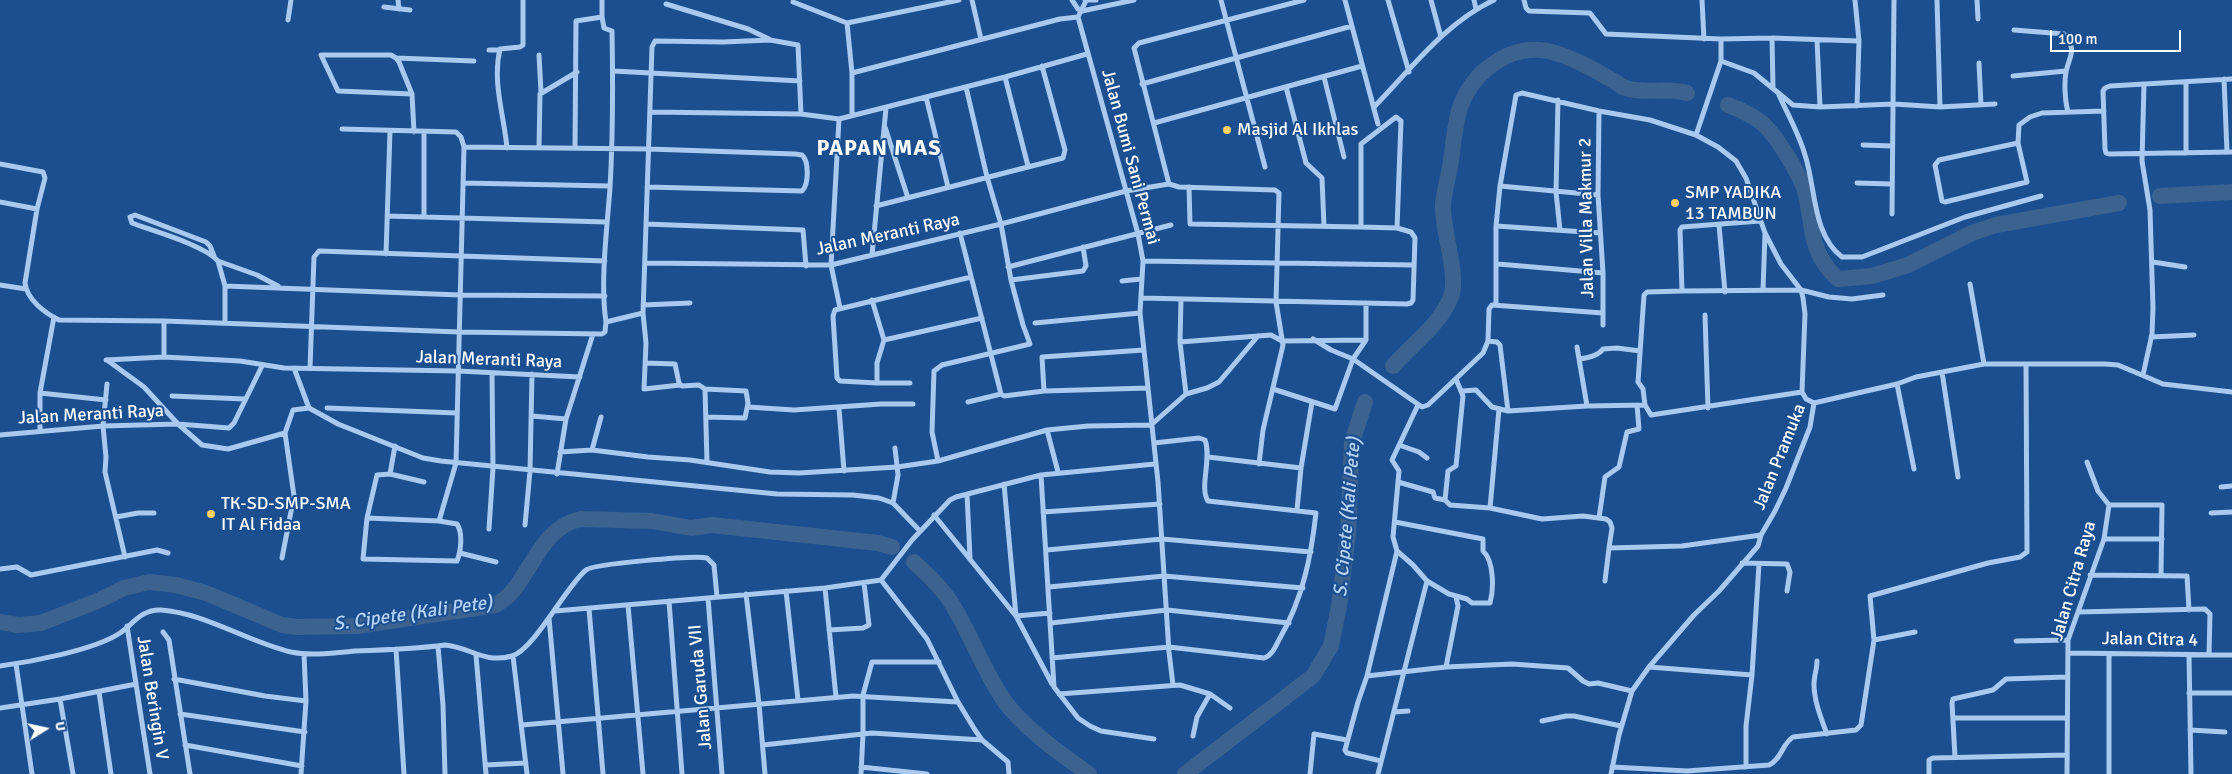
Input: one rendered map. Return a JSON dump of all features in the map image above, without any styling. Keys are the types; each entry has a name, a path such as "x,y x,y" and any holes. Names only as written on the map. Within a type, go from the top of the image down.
{"street":[{"path":"288,20 291,0"},
{"path":"398,0 399,9"},
{"path":"489,50 523,46 523,0"},
{"path":"0,164 43,172 45,178 37,209 25,283 26,289 38,306 54,317 68,320 164,320 459,332 603,334 606,322 605,261 612,149 613,71 612,31 604,28 602,0"},
{"path":"789,0 800,0"},
{"path":"789,0 847,23 959,0"},
{"path":"972,0 981,40"},
{"path":"1072,0 1078,9 1082,11 1134,0"},
{"path":"852,73 1060,19 1078,17 1085,1 1096,0"},
{"path":"1221,0 1265,167"},
{"path":"1169,184 1134,55 1134,48 1139,44 1304,0"},
{"path":"1345,0 1378,124"},
{"path":"1388,0 1409,72"},
{"path":"1431,0 1441,37"},
{"path":"1474,0 1476,9"},
{"path":"1374,107 1462,17 1494,0"},
{"path":"1524,0 1526,8 1530,11 1592,14 1606,34 1704,39 1772,38 1859,41"},
{"path":"1702,0 1704,39"},
{"path":"1855,0 1859,41 1858,106"},
{"path":"1892,214 1894,0"},
{"path":"1937,0 1940,107"},
{"path":"1977,0 1978,19"},
{"path":"666,4 748,29 770,40"},
{"path":"384,7 410,10"},
{"path":"575,148 576,21 602,17"},
{"name":"Jalan Bumi Sani Permai","path":"1078,17 1138,234 1143,261 1140,313 1160,504 1169,647 1174,685"},
{"path":"847,23 852,73 852,116"},
{"path":"1142,84 1352,26"},
{"path":"2014,30 2064,34 2069,40 2072,58 2066,71 2068,112"},
{"path":"1772,38 1773,87"},
{"path":"1696,135 1721,61 1720,39"},
{"path":"706,417 745,418 748,407 748,395 744,389 704,389 700,385 644,388 646,363 643,305 646,263 652,47 658,40 723,42 770,40 798,45 801,114"},
{"path":"1817,40 1820,107"},
{"path":"500,50 498,90 507,148"},
{"path":"650,112 801,114 839,119 1006,77 1087,54"},
{"path":"412,94 338,91 320,55 391,56 396,58 474,61"},
{"path":"539,55 541,92 539,148"},
{"path":"396,58 412,94 414,132"},
{"path":"1721,61 1754,73 1773,87 1779,95 1808,164 1822,230 1831,246 1842,258 1862,257 1965,217 2041,196"},
{"path":"1979,63 1981,104"},
{"path":"876,206 1058,159 1065,155 1042,66"},
{"path":"1154,123 1362,66"},
{"path":"613,71 800,81"},
{"path":"2013,76 2066,71"},
{"path":"541,92 577,72"},
{"path":"1006,77 1028,166"},
{"path":"1324,77 1344,156"},
{"path":"2224,79 2230,152 2106,153 2105,88 2144,84 2186,83 2224,79 2232,79"},
{"path":"2186,83 2186,153"},
{"path":"2143,376 2151,337 2153,262 2150,210 2142,154 2144,84"},
{"path":"938,461 932,432 934,371 942,366 1030,344 1011,280 1001,224 987,177 966,87"},
{"path":"1286,87 1306,163 1322,178 1324,226"},
{"path":"1496,304 1498,264 1496,226 1500,186 1516,95 1522,93 1599,111 1650,120 1696,135 1718,146 1736,161 1746,178 1765,233 1781,264 1801,290 1806,314 1802,392 1806,399 1814,403"},
{"path":"1779,95 1793,105 1820,107 1894,104 1940,107 1995,104"},
{"path":"926,97 948,187"},
{"path":"1558,100 1556,192 1560,230"},
{"path":"872,255 886,108"},
{"name":"Jalan Villa Makmur 2","path":"1599,111 1598,195 1603,325"},
{"path":"2018,143 1936,161 1936,173 1942,201 2027,182 2018,143 2020,125 2024,121 2042,113 2104,112"},
{"path":"1361,227 1361,144 1396,117 1400,121 1397,228"},
{"path":"839,119 831,265 840,308"},
{"path":"884,124 908,198"},
{"path":"342,129 424,133 456,132 462,137 464,147 456,463 439,521"},
{"path":"386,254 390,131"},
{"path":"424,133 424,217"},
{"path":"1863,145 1892,146"},
{"path":"464,147 649,149 802,155 806,161 806,185 805,188 798,191 647,187"},
{"path":"463,183 610,186"},
{"path":"1857,183 1892,184"},
{"name":"Jalan Meranti Raya","path":"646,263 831,265 1001,224 1126,191 1169,184 1189,187 1278,191 1278,226"},
{"path":"1500,186 1598,195"},
{"path":"1141,298 1366,303 1411,303 1413,300 1414,235 1411,232 1397,228 1190,224 1189,187"},
{"path":"0,202 37,209"},
{"path":"225,323 225,286 216,259 210,246 206,242 135,215 130,217 132,222 216,259 257,275 280,288"},
{"path":"387,216 607,222"},
{"path":"1682,291 1680,230 1686,227 1760,221"},
{"path":"646,224 803,230 806,266"},
{"path":"1008,267 1171,225"},
{"path":"1719,225 1725,292"},
{"path":"1259,464 1263,430 1283,345 1276,302 1278,226"},
{"path":"1496,226 1600,233"},
{"path":"960,233 1000,394"},
{"path":"1764,290 1765,233"},
{"path":"1011,280 1083,271 1086,266 1083,247"},
{"path":"310,368 314,257 319,251 605,261"},
{"path":"1143,261 1414,265"},
{"path":"2153,262 2185,266"},
{"path":"1498,264 1602,273"},
{"path":"910,383 838,380 833,312 840,308 971,277"},
{"path":"1122,281 1141,279"},
{"path":"1970,284 1984,364"},
{"path":"0,285 26,289"},
{"path":"225,286 460,295 605,296"},
{"path":"1802,392 1655,416 1650,414 1645,405 1643,389 1638,382 1644,293 1801,290 1839,299 1864,299 1882,295"},
{"path":"872,300 884,340 877,363 876,383"},
{"path":"1181,300 1180,342 1186,394"},
{"path":"643,305 690,303"},
{"path":"1273,389 1335,408 1353,359 1366,340 1366,303"},
{"path":"1313,339 1331,350 1353,359 1422,407 1428,405 1484,353 1488,341 1489,309 1492,305 1603,313"},
{"path":"606,322 643,313"},
{"path":"1035,323 1140,313"},
{"path":"1705,316 1708,408"},
{"path":"40,431 40,393 54,317"},
{"path":"884,340 982,318"},
{"path":"164,320 164,357"},
{"name":"Jalan Meranti Raya","path":"0,435 103,426 178,424 229,428 234,423 262,366 458,371 580,377 593,334"},
{"path":"1180,342 1271,335 1282,341 1313,339 1366,340"},
{"path":"2151,337 2194,335"},
{"path":"560,452 592,450 707,462 770,472 800,473 897,467 938,461 1047,430 1088,426 1151,425 1186,394 1207,388 1219,382 1258,336"},
{"path":"1488,341 1497,342 1500,345 1508,411"},
{"path":"1577,347 1587,406"},
{"path":"1579,359 1600,353 1603,349 1617,348 1640,351"},
{"path":"1044,391 1042,357 1144,350"},
{"path":"262,366 240,361 164,357 106,360 144,387 178,424 202,445 228,449 284,433"},
{"path":"646,363 675,364 680,385"},
{"name":"Jalan Pramuka","path":"1611,774 1621,726 1632,691 1649,667 1758,546 1761,535 1776,511 1810,427 1814,403 1897,384 1916,377 1984,364 2118,365 2163,384 2232,392"},
{"path":"1612,766 1687,772 1772,764 1792,737 1851,732 1861,725 1874,640 1870,596 1988,563 2020,557 2027,552 2026,364"},
{"path":"294,368 309,408"},
{"path":"1942,372 1958,477"},
{"path":"489,530 493,468 492,373"},
{"path":"525,525 530,471 532,374"},
{"path":"557,474 566,419 580,377"},
{"path":"1445,500 1448,471 1456,466 1461,430 1462,391 1456,378"},
{"path":"106,384 103,426 106,455 105,472 125,557"},
{"path":"1897,384 1914,469"},
{"path":"968,402 1000,394 1004,396 1044,391 1148,388"},
{"path":"704,389 707,462"},
{"path":"1462,391 1476,390 1488,404 1508,411 1587,406 1645,405"},
{"path":"40,393 106,400"},
{"path":"172,396 246,400"},
{"path":"1297,510 1301,468 1312,402"},
{"path":"748,407 794,410 881,404 913,404"},
{"path":"1381,761 1345,751 1367,676 1397,551 1393,537 1398,471 1392,460 1418,405"},
{"path":"1599,518 1605,477 1619,467 1627,432 1639,429 1637,405"},
{"path":"282,558 294,496 291,464 284,433 293,410 309,408 338,424 423,458 493,468 777,494 853,495 879,498 893,503 920,531"},
{"path":"327,408 457,413"},
{"path":"839,408 844,471"},
{"path":"1490,508 1499,409"},
{"path":"532,416 566,419"},
{"path":"592,450 601,417"},
{"path":"1047,430 1058,472"},
{"path":"1052,658 1169,647 1264,658 1271,654 1289,623 1303,588 1311,552 1316,513 1208,501 1205,495 1208,456 1207,444 1203,438 1154,443"},
{"path":"1399,445 1424,454 1427,458"},
{"path":"390,474 395,446"},
{"path":"893,503 897,490 895,448"},
{"path":"1208,456 1301,468"},
{"name":"Jalan Citra Raya","path":"2067,774 2066,677 2068,640 2104,539 2109,505 2098,492 2087,462"},
{"path":"555,611 825,588 881,580 912,540 950,500 1004,484 1058,472 1155,464"},
{"path":"367,518 439,521 458,525 460,553 457,561 365,560 362,557 367,518 375,477 379,474 390,474 424,482"},
{"path":"1041,475 1054,687"},
{"path":"1398,482 1432,492 1435,498 1445,500 1450,505 1490,508 1542,519 1584,516 1606,519 1612,525 1605,581"},
{"path":"1004,484 1016,616"},
{"path":"2221,487 2232,486"},
{"path":"966,494 970,558"},
{"path":"1043,512 1160,504"},
{"path":"2109,505 2161,505 2161,575"},
{"path":"2211,513 2232,512"},
{"path":"116,517 138,513 154,513"},
{"path":"934,515 1016,616 1054,687 1078,718 1101,731 1154,739"},
{"path":"1395,522 1483,539 1483,551 1488,556 1490,567 1491,601 1488,604 1472,603 1467,599 1456,597 1427,581 1414,564 1397,551"},
{"path":"1609,548 1682,546 1761,535"},
{"path":"1047,550 1162,538 1311,552"},
{"path":"2104,539 2162,539"},
{"path":"0,569 17,567 31,575 157,550 168,553"},
{"path":"460,553 496,562"},
{"path":"0,666 61,654 109,639 148,611 160,610 190,616 267,645 304,654 454,646 484,658 513,656 526,646 555,611 577,579 588,568 645,561 707,558 714,565 717,597"},
{"path":"1742,563 1787,564 1790,572 1787,591"},
{"path":"1746,767 1746,726 1752,675 1759,564"},
{"path":"2090,575 2187,576 2189,610"},
{"path":"1049,587 1164,576 1303,588"},
{"path":"881,580 917,624 939,662 958,702 982,740 1008,762 1009,774"},
{"path":"1378,774 1427,581"},
{"path":"829,630 863,628 869,625 864,583"},
{"path":"825,588 836,697"},
{"path":"786,591 798,700"},
{"path":"746,594 760,704 764,774"},
{"path":"1446,667 1458,606 1456,597"},
{"name":"Jalan Garuda VII","path":"708,598 722,774"},
{"path":"668,601 682,774"},
{"path":"628,605 643,774"},
{"path":"589,609 603,774"},
{"path":"1051,623 1167,610 1289,623"},
{"path":"2078,612 2209,611 2209,655"},
{"path":"1016,616 1050,613"},
{"path":"549,618 560,722 563,774"},
{"name":"Jalan Beringin V","path":"128,626 150,774"},
{"path":"163,632 169,640 190,774"},
{"path":"1874,640 1915,632"},
{"path":"2016,641 2068,640"},
{"path":"438,646 443,705 445,774"},
{"path":"396,649 404,774"},
{"name":"Jalan Citra 4","path":"2068,653 2232,655"},
{"path":"301,774 306,701 304,654"},
{"path":"2109,654 2109,774"},
{"path":"476,655 486,774"},
{"path":"2189,655 2191,774"},
{"path":"513,656 527,774"},
{"path":"1817,661 1814,685 1820,717 1827,734"},
{"path":"861,774 863,695 872,662 939,662"},
{"path":"16,664 32,774"},
{"path":"1367,676 1446,667 1512,664 1568,668 1589,684 1598,683 1632,691"},
{"path":"1649,667 1752,675"},
{"path":"1954,757 1952,703 1954,699 1993,690 2004,680 2066,677"},
{"path":"174,679 265,696 306,701"},
{"path":"0,708 60,699 136,684"},
{"path":"1059,694 1159,688 1174,685 1210,694 1230,708"},
{"path":"99,692 111,774"},
{"path":"2190,693 2232,693"},
{"path":"1193,736 1197,717 1202,712 1210,694"},
{"path":"522,725 863,695 958,702"},
{"path":"60,699 73,774"},
{"path":"1394,712 1408,711"},
{"path":"180,714 305,732"},
{"path":"1542,721 1574,716 1621,726"},
{"path":"1954,718 2067,718"},
{"path":"2190,730 2226,732"},
{"path":"763,745 872,733 982,740"},
{"path":"1310,774 1314,734 1347,740"},
{"path":"185,744 302,766"},
{"path":"1929,774 1931,758 2067,755"},
{"path":"485,765 526,763"},
{"path":"861,767 927,774"}],"waterway":[{"name":"S. Cipete (Kali Pete)","path":"1393,366 1433,326 1451,297 1453,288 1452,265 1443,215 1443,204 1459,111 1464,97 1481,74 1505,57 1519,52 1533,50 1548,51 1580,63 1623,87 1687,93"},
{"name":"S. Cipete (Kali Pete)","path":"1728,105 1754,117 1774,136 1798,175 1805,191 1814,238 1821,259 1838,279 1872,276 1908,265 1972,233 1996,225 2119,203"},
{"name":"S. Cipete (Kali Pete)","path":"2160,196 2232,192"},
{"name":"S. Cipete (Kali Pete)","path":"1185,774 1313,676 1331,646 1339,606 1348,534 1352,442 1365,402"},
{"name":"S. Cipete (Kali Pete)","path":"0,622 18,625 41,623 100,600 124,588 149,582 176,585 206,593 282,625 298,627 357,626 496,605 506,598 519,583 548,539 568,523 581,519 652,521 691,528 712,525 878,543 892,547"},
{"name":"S. Cipete (Kali Pete)","path":"914,562 930,577 952,604 989,676 1011,709 1031,730 1089,774"}],"place":[{"name":"Masjid Al Ikhlas","path":"1227,130"},
{"name":"SMP YADIKA 13 TAMBUN","path":"1675,203"},
{"name":"TK-SD-SMP-SMA IT Al Fidaa","path":"211,514"}],"district":[{"name":"PAPAN MAS","path":"879,149"}]}
